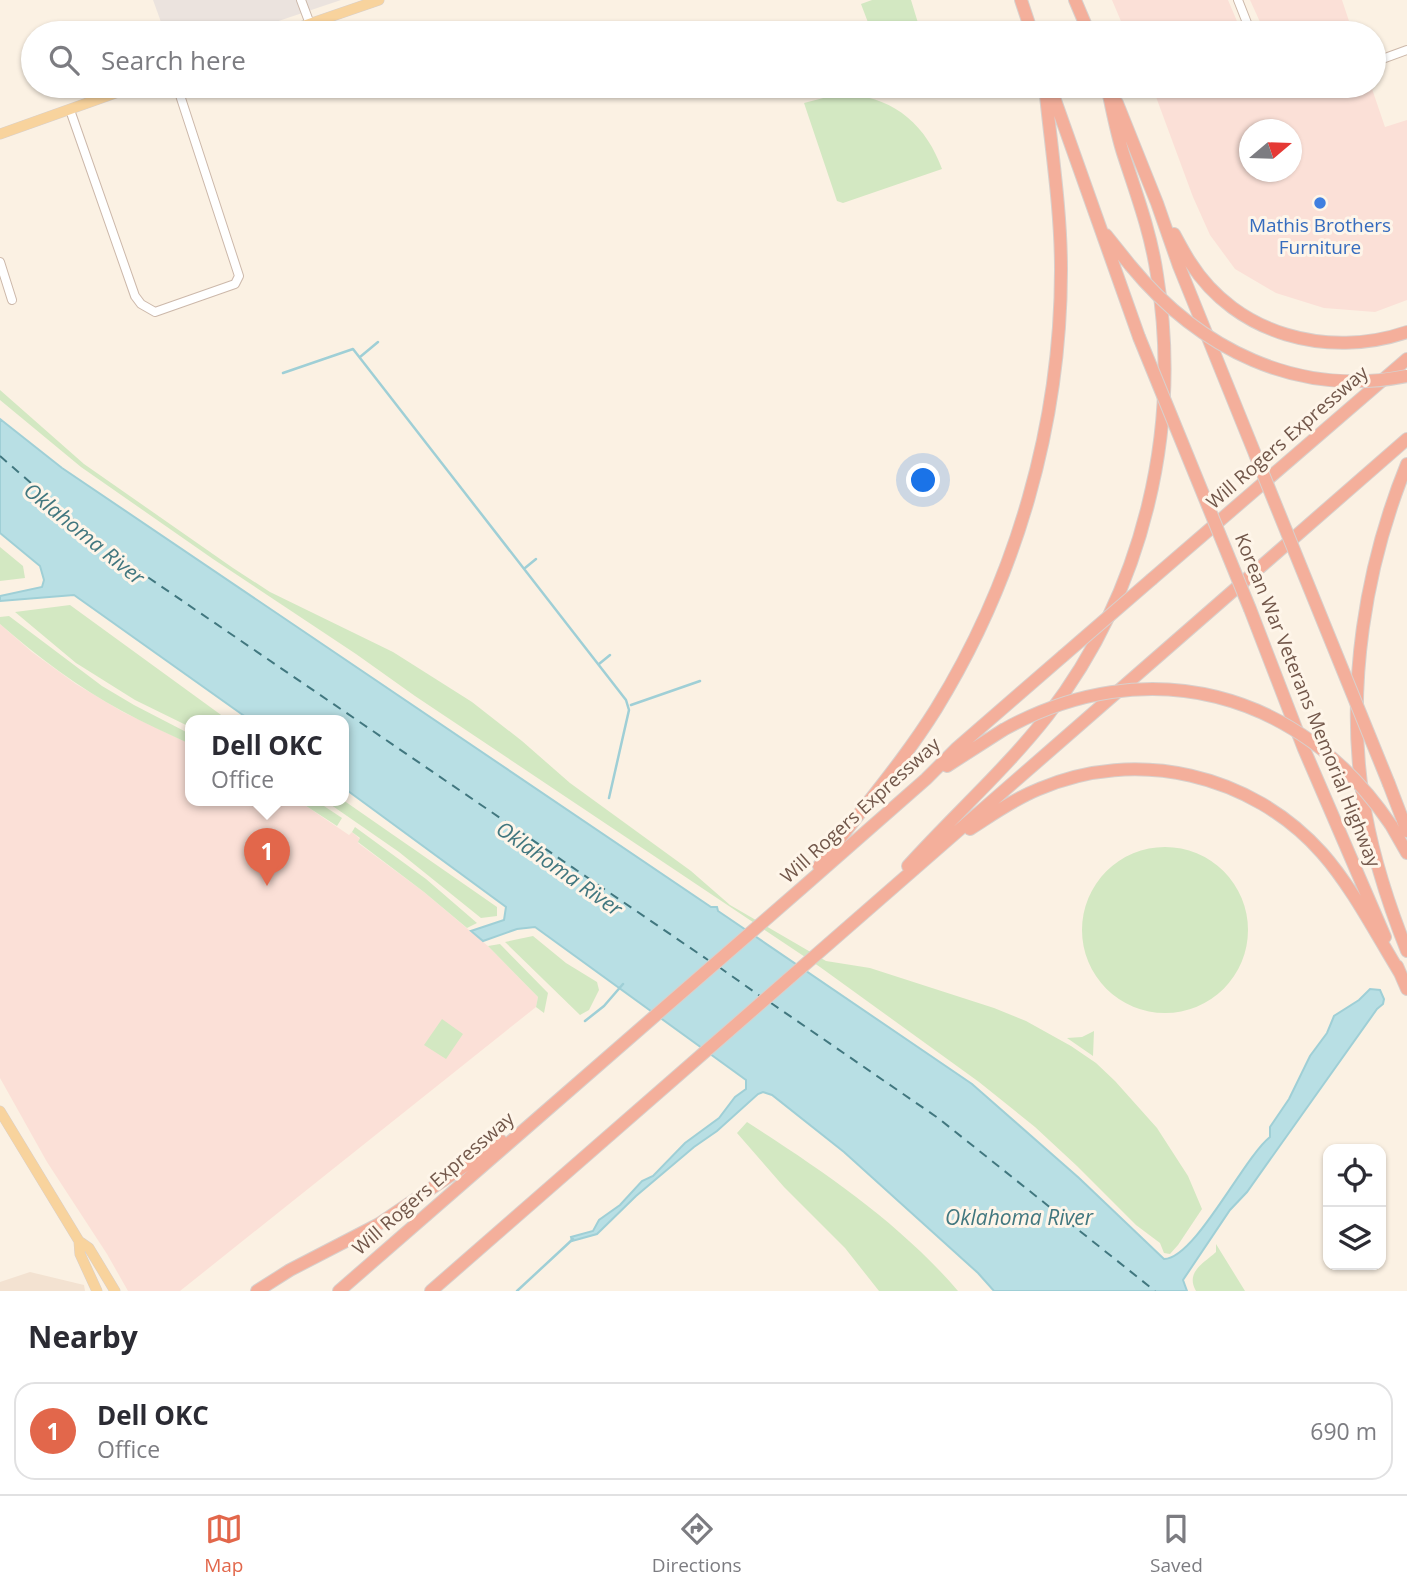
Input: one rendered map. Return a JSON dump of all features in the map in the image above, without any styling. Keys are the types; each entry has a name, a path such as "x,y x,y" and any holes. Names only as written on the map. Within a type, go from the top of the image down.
{"highway":[{"path":"1021,0 1028,21"},
{"path":"1075,0 1084,21"},
{"path":"803,887 842,833 893,772 943,697 988,610 1025,510 1049,410 1060,314 1060,222 1046,98"},
{"name":"Korean War Veterans Memorial Highway","path":"1054,98 1139,337 1304,748 1400,973"},
{"path":"870,908 1012,757 1059,700 1083,663 1111,610 1140,538 1156,472 1162,430 1166,384 1163,313 1150,237 1122,150 1111,98"},
{"path":"1114,98 1157,203 1179,267 1407,831"},
{"path":"1157,203 1202,278 1225,302 1262,325 1295,338 1332,344 1373,341 1407,332"},
{"path":"1099,226 1153,292 1184,320 1201,333 1245,357 1288,372 1330,379 1371,380 1407,376"},
{"name":"Will Rogers Expressway","path":"339,1291 926,779 957,748 1407,359"},
{"path":"431,1291 1407,439"},
{"path":"1407,464 1373,573 1362,639 1358,711 1361,779 1368,821 1381,878 1407,951"},
{"path":"926,779 1003,730 1048,708 1106,692 1158,689 1202,694 1250,707 1293,728 1315,743 1353,775 1391,825 1407,853"},
{"path":"932,854 1015,801 1058,781 1098,772 1138,769 1199,777 1255,799 1305,835 1336,870 1400,973 1407,989"},
{"path":"257,1291 290,1270 379,1224 545,1111"},
{"path":"438,1291 453,1272"}],"main road":[{"path":"319,21 379,0"},
{"path":"0,134 102,98"},
{"path":"0,1111 79,1241 89,1248 115,1291"},
{"path":"79,1241 80,1254 97,1291"}],"street":[{"path":"301,0 309,21"},
{"path":"1238,0 1246,21"},
{"path":"1386,58 1407,50"},
{"path":"70,110 135,296 141,304 155,312 235,284 239,276 181,98"},
{"path":"0,262 12,300"}],"shaded area":[{"path":"153,0 341,0 279,21 161,21"},
{"path":"1112,0 1228,0 1237,21 1121,21"},
{"path":"1250,0 1342,0 1349,21 1260,21"},
{"path":"1156,98 1375,98 1385,127 1407,120 1407,300 1375,312 1324,308 1276,293 1235,269 1210,235"},
{"path":"0,624 32,652 76,684 123,712 185,742 185,806 306,806 349,835 352,832 360,839 358,843 424,892 488,946 538,997 536,1007 180,1291 128,1291 47,1162 0,1078"},
{"path":"30,1272 84,1285 85,1291 0,1291 0,1282"}],"green space":[{"path":"872,0 911,0 917,21 867,21 861,4"},
{"path":"823,98 870,98 882,102 908,117 918,128 928,140 942,169 843,203 837,201 804,103"},
{"path":"0,390 84,464 233,568 270,592 393,652 472,702 570,783 691,871 730,905 826,961 870,968 994,1008 1026,1021 1096,1063 1157,1128 1188,1176 1202,1209 1178,1245 1170,1254 1164,1253 1160,1243 1136,1225 1035,1127 979,1082 820,967 415,696 81,467 0,400"},
{"path":"0,547 23,566 25,578 0,581"},
{"path":"70,605 221,715 185,715 185,725 135,700 76,663 15,612"},
{"path":"9,616 102,686 185,731 185,742 90,692 0,624 0,617"},
{"path":"349,804 497,907 497,916 481,918 399,852 333,806"},
{"path":"306,806 324,806 342,818 337,826"},
{"path":"355,827 426,879 477,923 467,928 358,842 360,838 352,832"},
{"path":"1165,847 1197,853 1224,871 1242,898 1248,930 1242,962 1224,989 1197,1007 1165,1013 1133,1007 1106,989 1088,962 1082,930 1088,898 1106,871 1133,853"},
{"path":"533,936 566,963 597,982 599,990 589,1010 580,1015 505,942"},
{"path":"500,944 548,993 544,1013 536,1007 538,997 488,946"},
{"path":"442,1019 463,1034 446,1059 424,1045"},
{"path":"1094,1031 1093,1056 1067,1038 1082,1037"},
{"path":"747,1122 859,1199 911,1242 958,1291 879,1291 845,1248 784,1187 737,1133"},
{"path":"1216,1244 1245,1291 1196,1291 1193,1284 1194,1273 1216,1252"}],"water":[{"name":"Oklahoma River","path":"0,419 62,468 711,907 717,907 718,911 972,1084 1079,1178 1164,1259 1176,1255 1190,1243 1259,1148 1270,1137 1270,1127 1289,1099 1334,1016 1359,1000 1370,989 1380,990 1383,1004 1247,1192 1230,1210 1183,1280 1187,1291 994,1291 978,1273 844,1152 772,1095 763,1092 636,1196 597,1234 572,1241 571,1237 593,1231 599,1220 620,1205 642,1181 653,1176 685,1143 719,1118 735,1097 746,1089 746,1080 535,927 517,929 483,941 471,931 504,920 506,907 349,792 349,715 243,715 74,595 0,601 0,596 42,587 44,580 40,566 0,533"}],"waterway":[{"path":"360,357 378,342"},
{"path":"283,373 353,349 626,700 629,710 609,798"},
{"path":"525,568 536,559"},
{"path":"599,664 610,655"},
{"path":"631,705 700,681"},
{"path":"585,1021 604,1006 623,984"},
{"path":"517,1291 573,1239"}],"ferry route":[{"path":"0,456 108,550 708,960"},
{"path":"719,967 760,996"},
{"path":"771,1003 938,1118 1155,1291"}],"place":[{"name":"Mathis Brothers Furniture","path":"1320,203"},
{"name":"Dell OKC","path":"267,886"}]}
